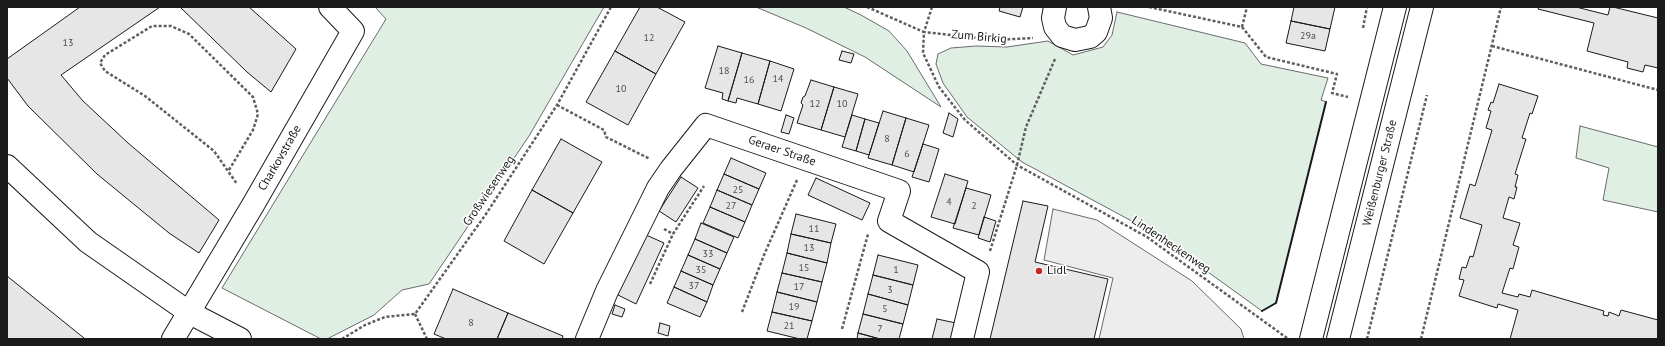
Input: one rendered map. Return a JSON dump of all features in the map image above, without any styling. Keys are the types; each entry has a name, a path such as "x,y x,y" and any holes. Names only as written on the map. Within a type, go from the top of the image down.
{"street":[{"name":"Charkovstraße","path":"173,339 190,313 353,31 330,7"},
{"path":"1059,24 1082,40 1096,32 1101,18 1099,7"},
{"name":"Weißenburger Straße","path":"1311,339 1395,7"},
{"name":"Weißenburger Straße","path":"1338,339 1422,7"},
{"name":"Geraer Straße","path":"587,339 606,291 646,211 671,169 706,125 899,191 888,221"},
{"path":"7,166 88,242 190,313 240,339"},
{"path":"888,221 978,272 962,339"}],"path":[{"name":"Großwiesenweg","path":"415,314 486,214 557,104 611,7"},
{"path":"867,7 924,32"},
{"name":"Lindenheckenweg","path":"932,7 924,32 923,53 939,87 965,120 1017,165 1147,237 1288,338"},
{"path":"1149,7 1242,27 1266,57 1337,74 1332,94 1348,97"},
{"path":"1242,27 1247,7"},
{"path":"1421,339 1501,7"},
{"path":"978,272 987,261 1017,165 1026,127 1051,67 1059,24"},
{"name":"Zum Birkig","path":"924,32 995,40 1030,39 1059,24"},
{"path":"229,170 235,164 253,130 258,114 253,97 189,34 171,26 152,26 105,56 100,63 105,71 151,101 214,151 253,205"},
{"path":"1492,46 1658,90"},
{"path":"1367,339 1426,96"},
{"path":"557,104 604,130 606,137 671,169"},
{"path":"742,312 764,255 806,160"},
{"path":"650,284 673,234 704,186"},
{"path":"842,329 870,228 888,221"},
{"path":"342,339 385,317 415,314 427,339"}],"green space":[{"path":"375,7 604,7 529,136 429,284 402,290 374,315 327,339 321,339 222,288 386,19"},
{"path":"756,7 844,7 861,15 889,31 907,51 941,107 865,57 806,28"},
{"path":"1117,12 1245,43 1261,64 1328,78 1321,100 1326,102 1276,303 1262,311 1154,233 1022,162 967,117 943,83 936,64 938,54 951,48 976,46 1007,47 1048,41 1073,55 1103,47 1112,35"},
{"path":"1580,126 1658,147 1658,212 1603,200 1609,168 1576,158"}],"shaded area":[{"path":"1053,209 1097,220 1192,281 1241,329 1244,339 1099,339 1113,278 1044,260"}],"building":[{"path":"80,7 160,7 61,75 83,101 128,143 219,220 199,253 169,233 97,174 28,106 7,78 7,59"},
{"path":"180,7 249,7 296,49 271,92 247,72"},
{"path":"640,7 657,7 685,22 656,74 615,51"},
{"path":"1000,7 1023,7 1020,17 999,11"},
{"path":"1294,7 1335,7 1330,29 1291,21"},
{"path":"1539,7 1576,7 1608,15 1610,7 1613,7 1658,18 1658,68 1645,65 1643,72 1627,68 1628,62 1587,51 1594,23 1538,9"},
{"path":"1291,21 1330,29 1325,51 1286,43"},
{"path":"718,46 742,53 728,101 722,99 723,93 705,88"},
{"path":"615,51 656,74 628,125 586,102"},
{"path":"842,51 854,54 851,63 839,60"},
{"path":"742,53 770,61 758,104 737,98 736,103 728,101"},
{"path":"770,61 794,69 781,111 758,104"},
{"path":"811,80 834,87 821,130 797,123 803,105 801,103"},
{"path":"1499,84 1538,96 1532,114 1530,113 1522,138 1526,139 1515,174 1518,175 1514,199 1509,197 1503,218 1520,223 1513,245 1519,247 1513,269 1510,268 1502,293 1518,297 1519,294 1530,297 1532,290 1604,311 1603,315 1608,316 1609,312 1619,316 1621,310 1658,320 1658,339 1510,339 1518,310 1498,304 1497,308 1459,296 1464,280 1459,279 1462,267 1466,268 1470,256 1473,257 1482,225 1460,218 1470,184 1475,186 1492,130 1486,128 1491,111 1488,110 1491,102 1493,103"},
{"path":"834,87 858,94 845,137 821,130"},
{"path":"883,111 906,118 892,165 868,158"},
{"path":"949,113 958,119 953,137 943,133"},
{"path":"786,115 794,118 789,134 781,132"},
{"path":"852,115 865,119 856,151 842,147"},
{"path":"906,118 929,125 914,172 892,165"},
{"path":"865,119 879,123 869,155 856,151"},
{"path":"561,139 602,162 573,213 532,190"},
{"path":"923,144 939,149 929,182 912,177"},
{"path":"731,158 766,173 759,189 724,174"},
{"path":"724,174 759,189 752,205 717,190"},
{"path":"945,174 968,181 955,224 931,217"},
{"path":"681,177 698,188 676,222 659,211"},
{"path":"816,178 870,203 862,220 808,195"},
{"path":"966,188 991,195 979,235 953,228"},
{"path":"532,190 573,213 544,264 504,241"},
{"path":"717,190 752,205 745,222 710,207"},
{"name":"Lidl","path":"1023,201 1048,206 1035,262 1108,279 1094,339 990,339"},
{"path":"710,207 745,222 738,238 703,223"},
{"path":"796,214 836,224 831,243 791,234"},
{"path":"984,217 996,221 990,242 978,238"},
{"path":"701,223 734,237 727,253 695,239"},
{"path":"644,234 664,243 636,304 616,294"},
{"path":"791,234 831,243 827,263 787,253"},
{"path":"695,239 727,253 720,269 688,255"},
{"path":"787,253 827,263 822,282 782,273"},
{"path":"688,255 720,269 713,285 681,271"},
{"path":"878,255 918,265 913,285 873,275"},
{"path":"681,271 713,285 707,302 674,287"},
{"path":"782,273 822,282 817,302 777,292"},
{"path":"873,275 913,285 908,305 868,294"},
{"path":"7,276 84,338 85,339 7,339"},
{"path":"674,287 707,302 700,317 667,303"},
{"path":"453,289 508,313 497,339 446,339 434,334"},
{"path":"777,292 817,302 812,321 772,312"},
{"path":"868,294 908,305 903,324 863,314"},
{"path":"615,305 625,309 622,317 612,314"},
{"path":"772,312 812,321 807,339 800,339 767,331"},
{"path":"508,313 563,336 562,339 497,339"},
{"path":"863,314 903,324 899,339 880,339 858,333"},
{"path":"937,319 956,323 952,339 932,339"},
{"path":"660,323 670,326 668,336 658,333"},
{"path":"858,333 880,339 857,339"}],"wall":[{"path":"1262,311 1276,303 1326,102"}],"place":[{"name":"Lidl","path":"1039,271"}]}
